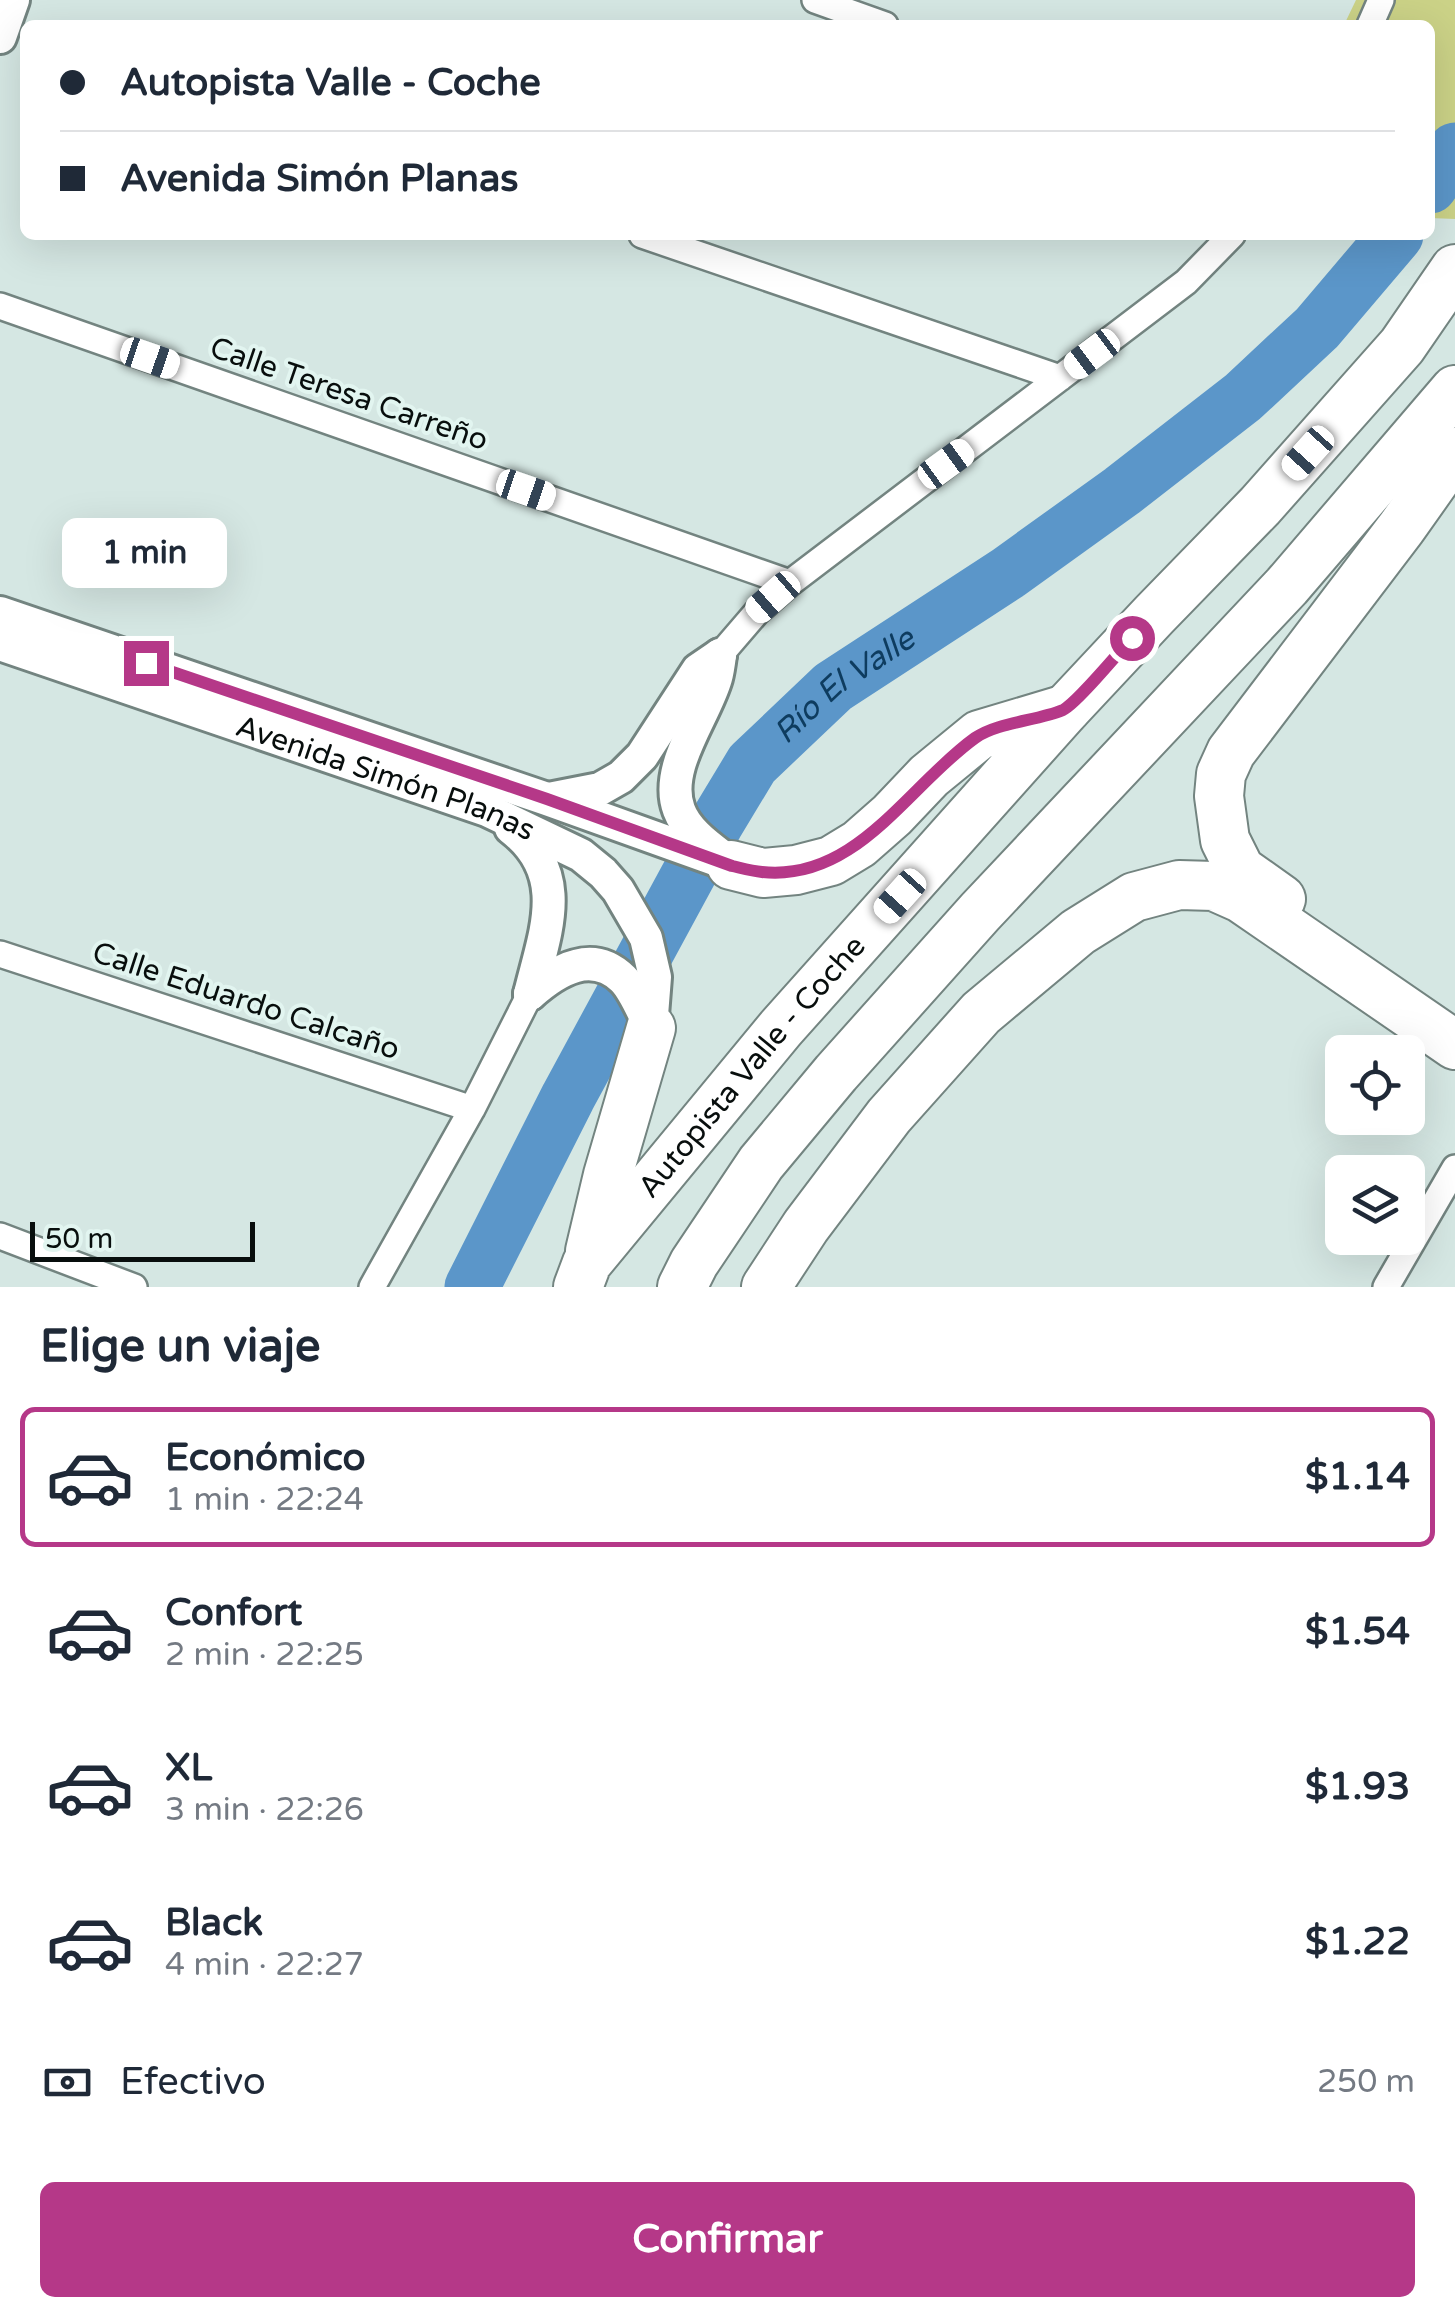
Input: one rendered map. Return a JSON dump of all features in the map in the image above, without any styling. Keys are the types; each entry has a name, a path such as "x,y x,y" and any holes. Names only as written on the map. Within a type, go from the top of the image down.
{"highway":[{"name":"Autopista Valle - Coche","path":"582,1275 781,1028 1066,708 1260,506 1402,346 1455,270"},
{"path":"1402,346 1455,300"},
{"path":"682,1287 761,1163 836,1074 980,912 1286,586 1455,390"},
{"path":"1455,452 1232,752 1221,774 1219,796 1224,840 1240,870 1455,1022"},
{"path":"732,866 763,872 796,870 831,861 859,844 929,776 980,735 1066,708"},
{"path":"766,1287 806,1226 889,1116 981,1012 1078,932 1134,897 1179,885 1214,886 1242,898 1455,1045"},
{"path":"582,1275 651,1028"}],"street":[{"path":"815,0 871,20"},
{"path":"657,240 1060,378"},
{"path":"547,799 600,788 621,777 642,756 698,670 720,655 757,612 1186,282 1227,240"},
{"name":"Calle Teresa Carreño","path":"0,306 790,583"},
{"name":"Avenida Simón Planas","path":"0,613 732,866"},
{"name":"Avenida Simón Planas","path":"0,644 488,810 581,855 618,890 646,938 655,977 651,1028"},
{"path":"720,655 716,680 682,756 674,794 690,828 732,866"},
{"path":"372,1287 472,1109 530,994 550,896 542,864 524,838 488,810"},
{"name":"Calle Eduardo Calcaño","path":"0,954 472,1109"},
{"path":"530,994 548,978 583,963 600,963 624,980 651,1028"},
{"path":"1386,1287 1455,1168"},
{"path":"0,1236 134,1287"}],"green space":[{"path":"1356,0 1455,0 1455,219 1435,218 1435,20 1346,20"}],"waterway":[{"name":"Río El Valle","path":"1435,179 1455,150"},
{"name":"Río El Valle","path":"472,1287 568,1097 752,764 833,687 1008,573 1243,397 1317,328 1392,240"}],"route":[{"path":"146,663 732,866 763,872 796,870 831,861 859,844 929,776 980,735 1066,708 1132,638"}]}
